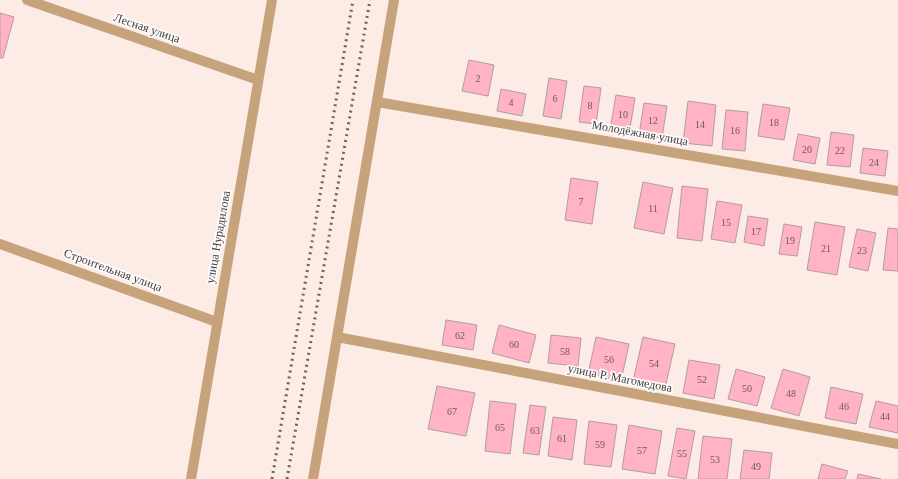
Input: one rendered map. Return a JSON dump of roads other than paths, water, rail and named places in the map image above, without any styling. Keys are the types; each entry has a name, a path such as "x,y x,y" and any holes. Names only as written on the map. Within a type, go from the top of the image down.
{"street":[{"name":"Лесная улица","path":"27,0 258,80"},
{"name":"улица Нурадилова","path":"191,479 272,0"},
{"path":"313,479 394,0"},
{"name":"Молодёжная улица","path":"377,102 898,191"},
{"name":"Строительная улица","path":"0,244 217,322"},
{"name":"улица Р. Магомедова","path":"336,337 898,444"}],"railway":[{"path":"272,479 353,0"},
{"path":"287,479 370,0"}]}
